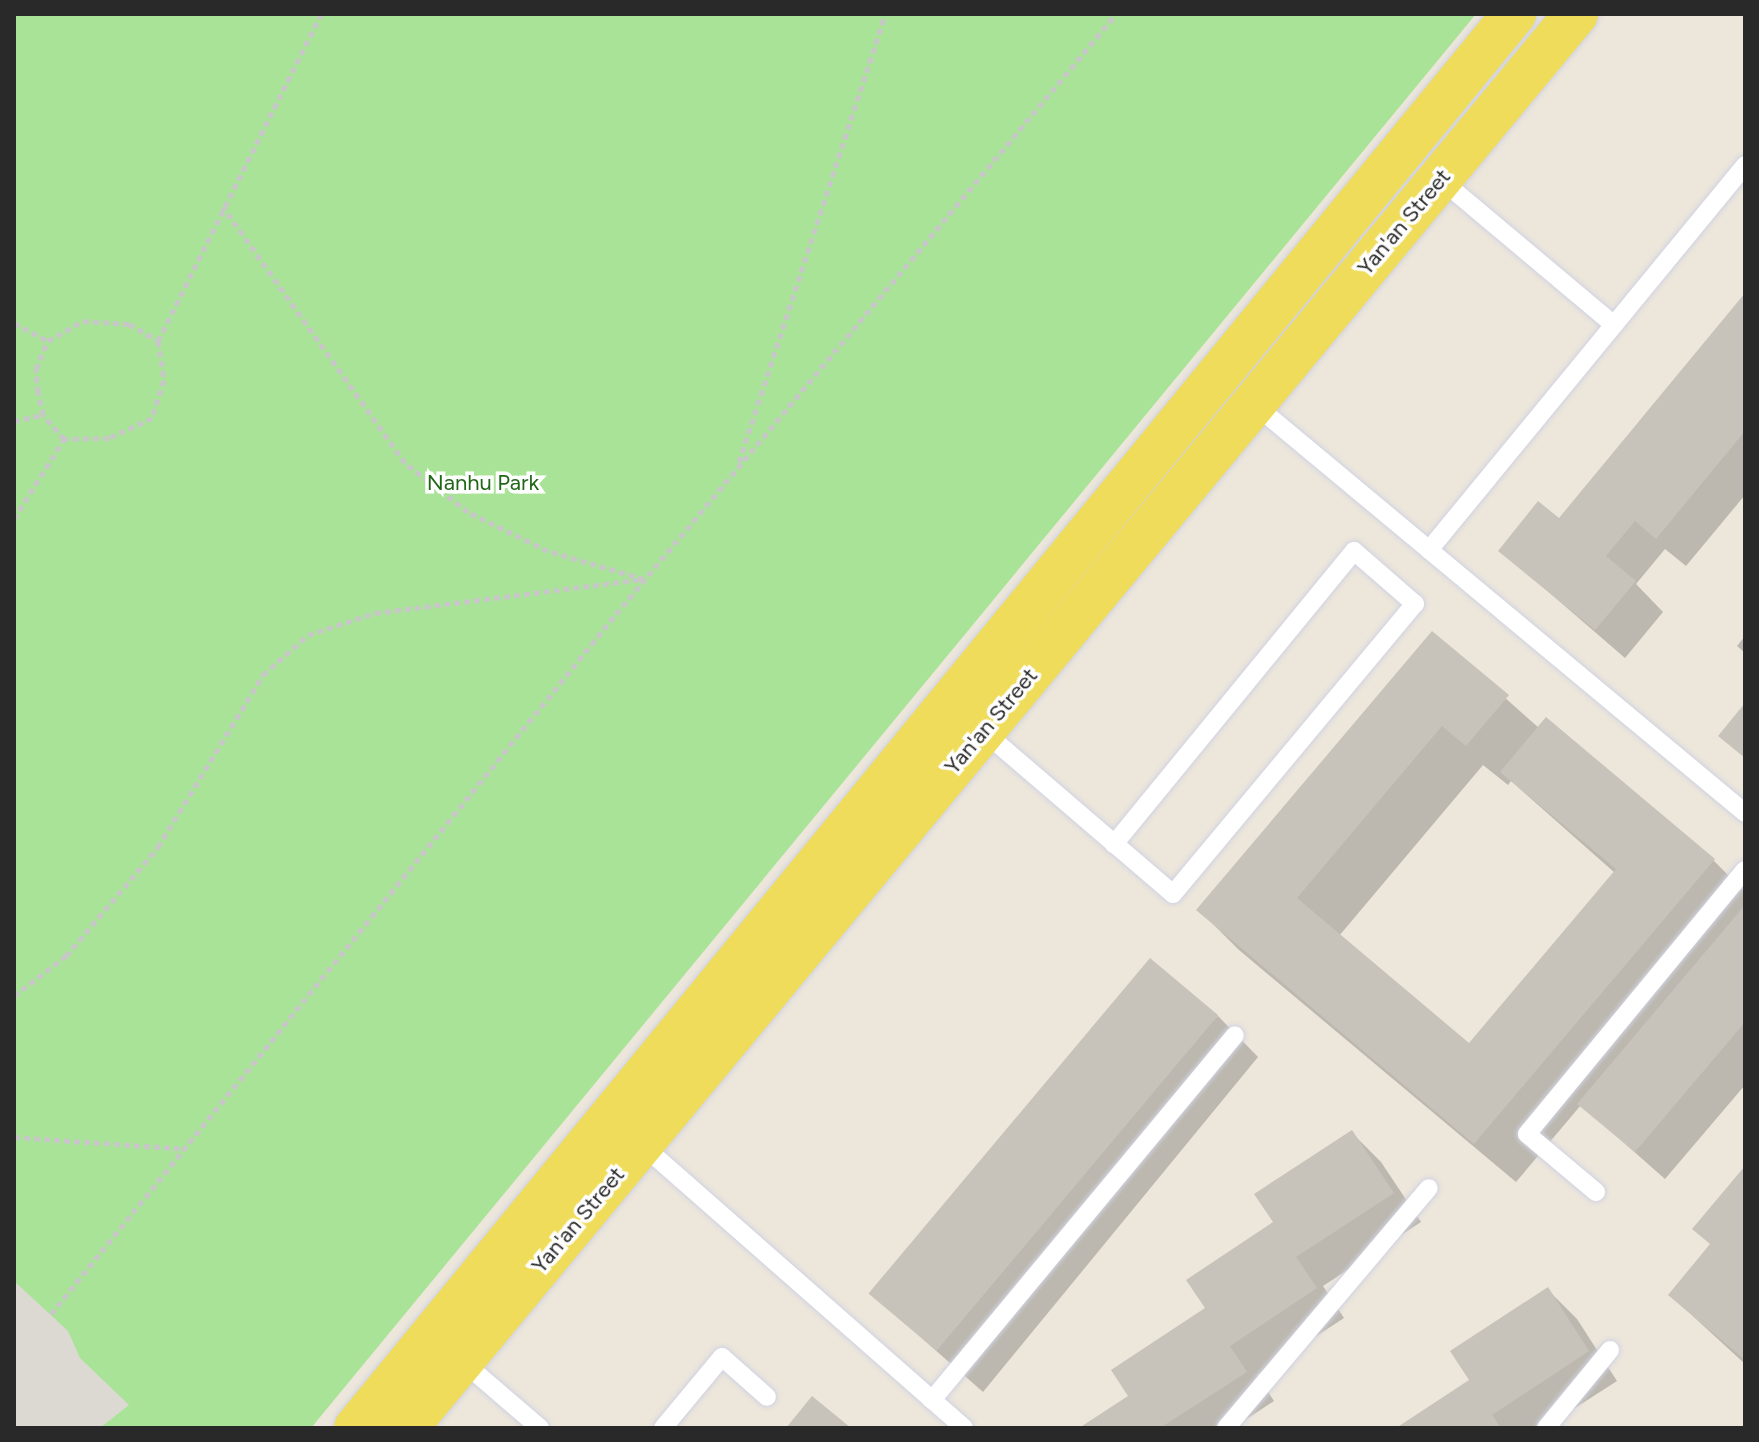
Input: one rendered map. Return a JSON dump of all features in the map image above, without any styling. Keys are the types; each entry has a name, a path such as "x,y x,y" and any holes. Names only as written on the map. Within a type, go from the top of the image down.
{"main road":[{"name":"Yan'an Street","path":"356,1428 1514,14"},
{"name":"Yan'an Street","path":"406,1428 1576,14"}],"lane":[{"path":"1429,550 1745,165"},
{"path":"1440,179 1614,325"},
{"path":"1254,404 1745,813"},
{"path":"983,731 1114,844 1173,894 1415,604 1354,551 1114,844"},
{"path":"1596,1192 1527,1134 1745,870"},
{"path":"932,1400 1235,1035"},
{"path":"641,1144 964,1428"},
{"path":"1226,1428 1429,1188"},
{"path":"1546,1428 1610,1350"},
{"path":"663,1428 722,1357 767,1397"},
{"path":"462,1361 540,1428"}],"path":[{"path":"64,439 109,438 152,418 164,380 158,341 321,14"},
{"path":"738,465 885,14"},
{"path":"51,1314 644,579 1116,14"},
{"path":"223,207 405,463 468,512 548,551 644,579"},
{"path":"64,439 43,415 36,369 48,341 83,321 129,324 158,341"},
{"path":"14,323 48,341"},
{"path":"14,421 43,415"},
{"path":"14,519 64,439"},
{"path":"14,996 66,956 158,847 263,675 308,635 375,613 644,579"},
{"path":"14,1137 184,1149"}],"green space":[{"name":"Nanhu Park","path":"14,14 1476,14 311,1428 14,1428"}],"shaded area":[{"path":"14,1281 68,1331 80,1358 129,1405 100,1428 14,1428"}],"building":[{"path":"1745,293 1745,431 1656,539 1635,521 1606,556 1636,581 1595,630 1498,551 1538,501 1559,518"},
{"path":"1432,631 1509,695 1466,746 1442,726 1297,898 1469,1043 1616,869 1500,772 1546,717 1715,859 1474,1144 1196,910"},
{"path":"1745,703 1745,758 1718,736"},
{"path":"1745,905 1745,1022 1635,1152 1577,1104"},
{"path":"1150,958 1218,1015 937,1351 868,1294"},
{"path":"1352,1130 1394,1193 1296,1257 1317,1288 1230,1346 1247,1372 1160,1428 1079,1428 1128,1396 1111,1370 1205,1308 1186,1280 1273,1222 1254,1194"},
{"path":"1745,1166 1745,1360 1668,1295 1710,1244 1692,1229"},
{"path":"1548,1287 1589,1351 1492,1415 1501,1428 1396,1428 1469,1380 1450,1351"},
{"path":"812,1396 851,1428 786,1428"}]}
